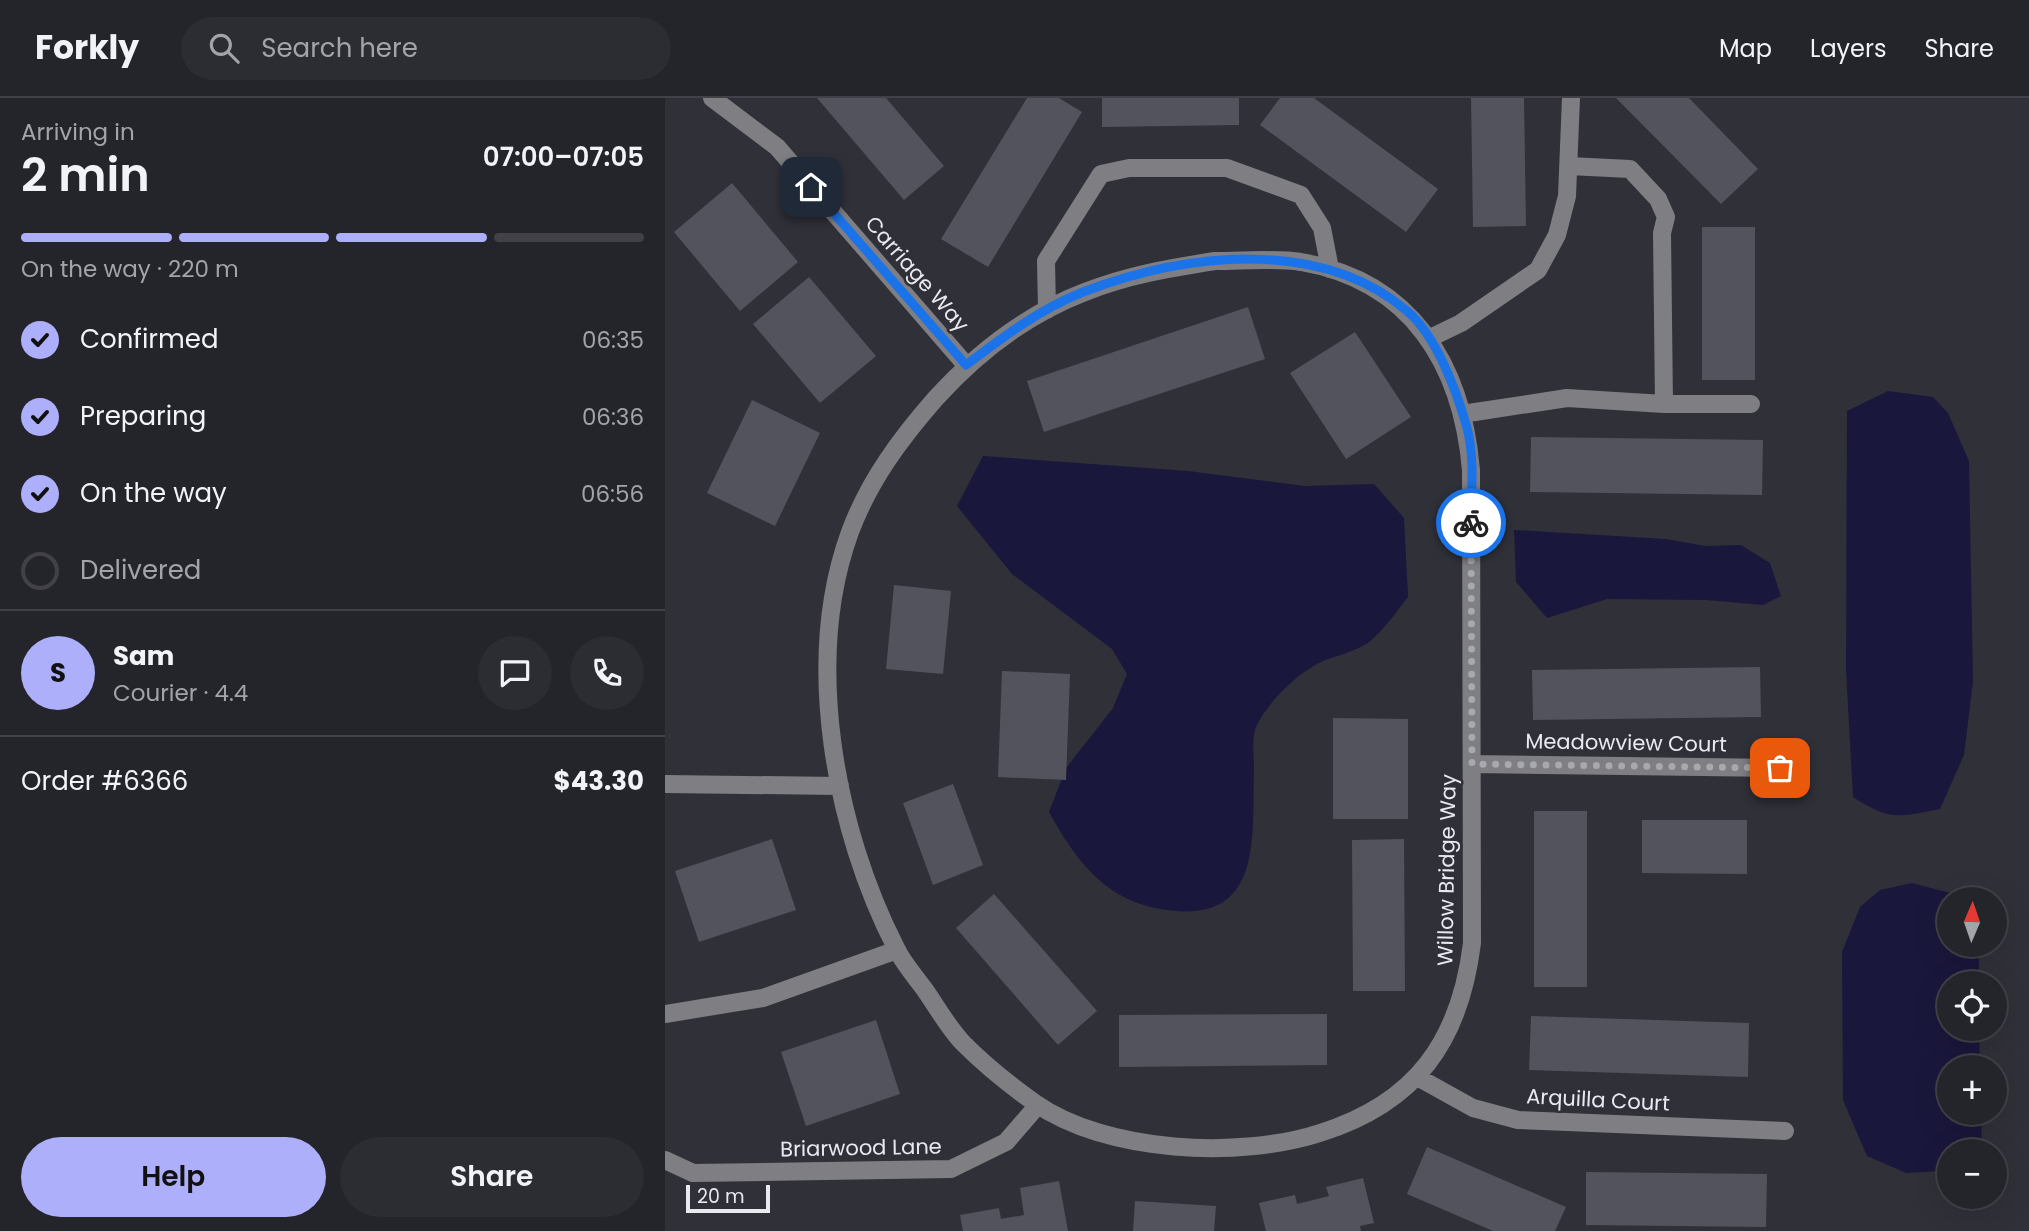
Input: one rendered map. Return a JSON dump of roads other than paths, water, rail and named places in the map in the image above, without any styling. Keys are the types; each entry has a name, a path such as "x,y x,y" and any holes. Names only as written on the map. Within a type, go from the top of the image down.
{"street":[{"name":"Carriage Way","path":"712,98 737,114 777,147 966,365"},
{"path":"1428,339 1461,323 1538,270 1556,235 1567,196 1571,98"},
{"path":"1569,166 1630,169 1658,198 1666,216 1662,233 1664,404"},
{"path":"1047,310 1047,261 1101,174 1129,168 1227,168 1301,195 1322,228 1330,269"},
{"name":"Willow Bridge Way","path":"1216,261 1298,262 1330,269 1370,287 1408,312 1451,378 1468,430 1471,470 1472,943 1468,974 1460,1005 1441,1046 1419,1078 1354,1123 1275,1144 1199,1149 1144,1143 1083,1125 1038,1105 963,1042 897,950 856,851 840,786 827,679 833,598 850,532 889,455 903,435 966,365 1021,324 1047,310 1081,293 1146,271 1216,261"},
{"path":"1462,414 1567,398 1664,404 1751,404"},
{"name":"Meadowview Court","path":"1472,764 1780,768"},
{"path":"665,784 840,786"},
{"path":"665,1014 763,998 897,950"},
{"name":"Arquilla Court","path":"1419,1078 1473,1108 1518,1120 1785,1131"},
{"name":"Briarwood Lane","path":"665,1160 693,1173 951,1169 1006,1142 1038,1105"}]}
